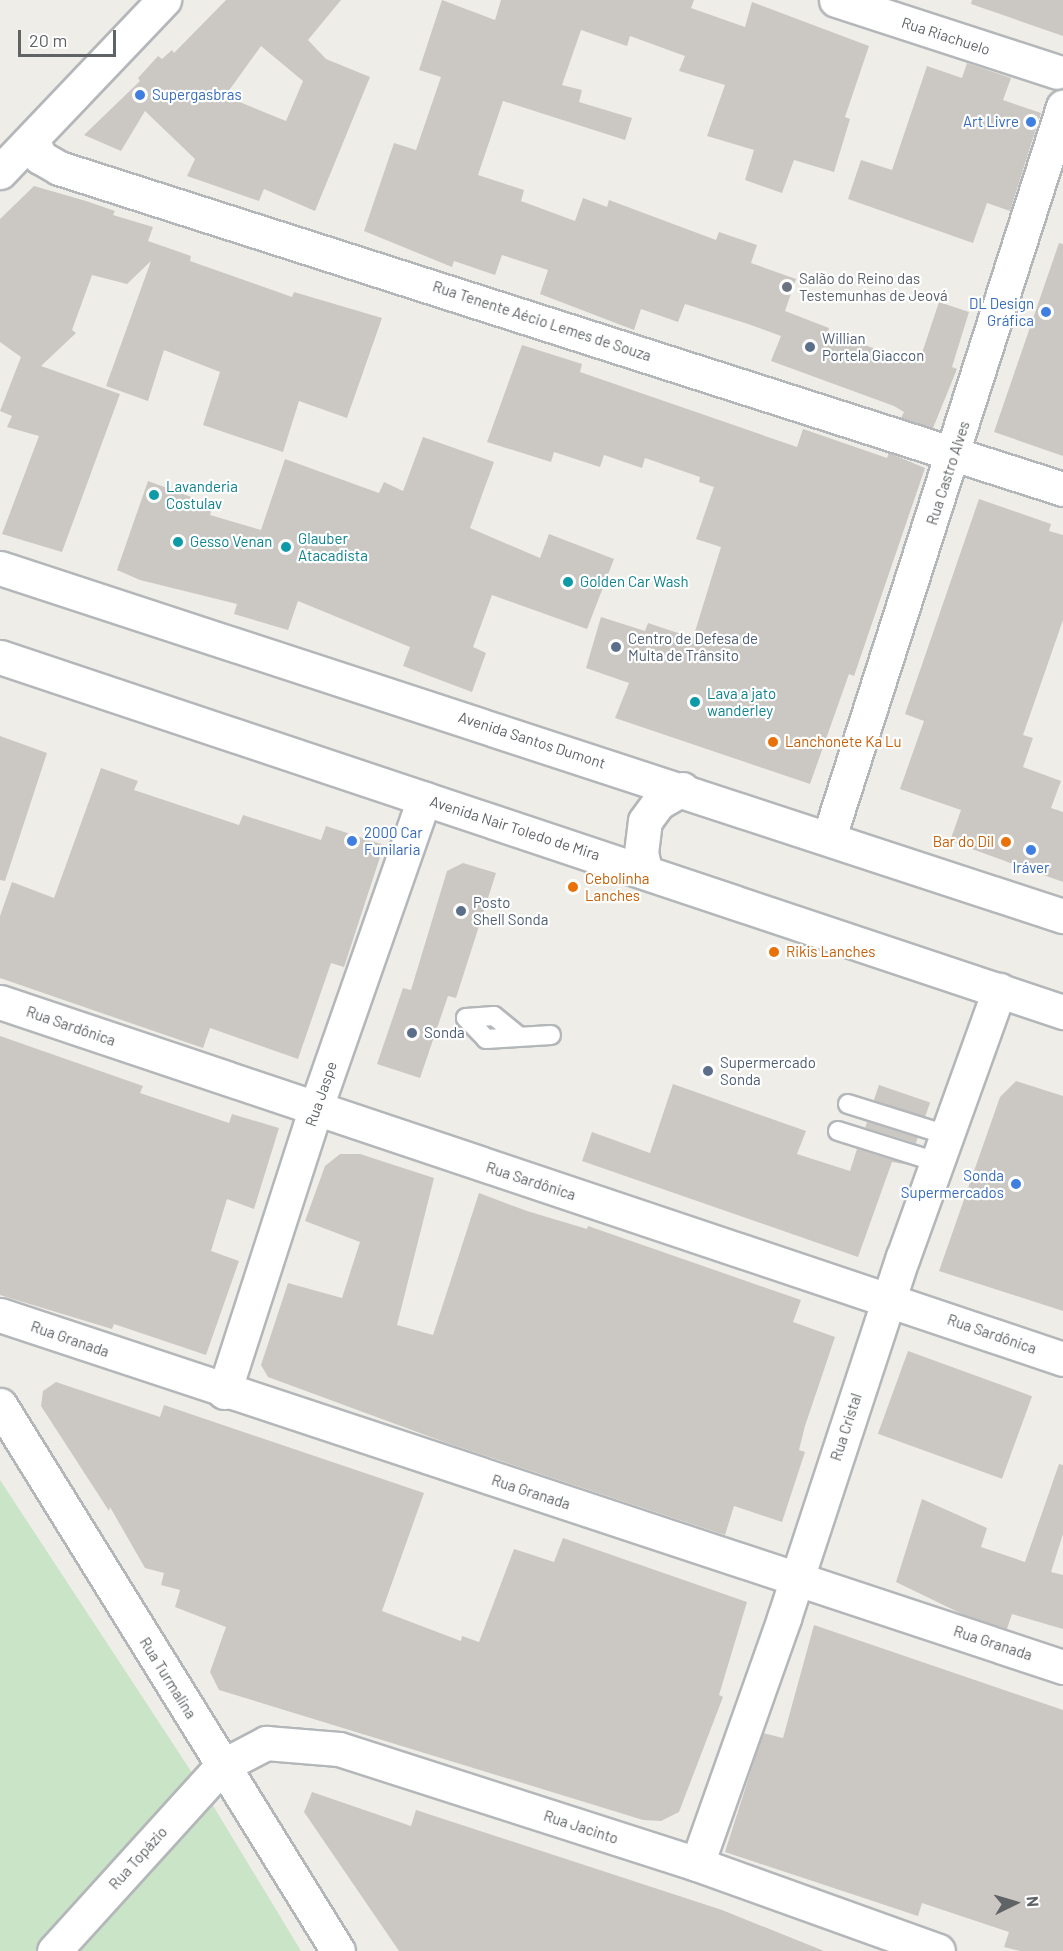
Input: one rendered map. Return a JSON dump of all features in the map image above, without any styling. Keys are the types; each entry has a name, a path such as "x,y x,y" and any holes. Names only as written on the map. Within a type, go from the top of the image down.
{"street":[{"path":"0,172 164,0"},
{"name":"Rua Riachuelo","path":"836,0 1061,75"},
{"name":"Rua Castro Alves","path":"829,837 955,452 1063,107"},
{"name":"Rua Tenente Aécio Lemes de Souza","path":"32,139 40,157 59,168 955,452 1063,489"},
{"name":"Avenida Santos Dumont","path":"0,568 829,837 1063,916"},
{"name":"Avenida Nair Toledo de Mira","path":"0,657 424,799 645,870 1063,1012"},
{"path":"645,870 640,853 645,821 658,803 682,789"},
{"name":"Rua Jaspe","path":"224,1392 315,1110 424,799"},
{"name":"Rua Cristal","path":"697,1864 796,1579 889,1299 999,990"},
{"name":"Rua Sardônica","path":"0,1002 315,1110 889,1299 1063,1359"},
{"name":"Rua Granada","path":"0,1315 224,1392 1063,1666"},
{"name":"Rua Turmalina","path":"0,1404 338,1951"},
{"name":"Rua Jacinto","path":"222,1766 266,1743 339,1749 697,1864 938,1951"},
{"name":"Rua Topázio","path":"54,1951 222,1766"}],"lane":[{"path":"519,1036 551,1035"},
{"path":"848,1104 942,1148"},
{"path":"838,1131 942,1148"}],"green space":[{"path":"0,1480 206,1794 301,1951 0,1951"}],"building":[{"path":"226,0 341,0 308,40 326,59 370,77 315,211 264,189 259,201 187,176 195,159 145,111 121,151 84,135 140,81 138,78 158,56 162,59 172,50 174,53","holes":["261,46 303,81 286,121 225,96"]},
{"path":"442,0 495,20 501,0 694,0 691,8 745,27 752,2 869,46 845,117 850,119 834,172 794,160 782,193 745,180 754,150 707,136 725,85 679,71 685,56 630,36 627,46 581,30 562,85 582,90 579,102 632,118 625,140 503,101 478,175 524,190 521,201 575,221 583,198 607,207 609,200 716,240 719,232 757,245 751,263 796,279 785,311 829,328 828,332 890,354 891,351 913,360 915,354 921,356 939,302 969,312 952,367 957,369 933,428 901,418 904,412 894,406 771,361 781,336 748,324 685,304 678,322 641,309 634,330 540,294 548,270 502,255 495,275 454,261 452,267 364,231 394,143 416,150 441,77 419,70"},
{"path":"972,0 1063,0 1063,36 971,4"},
{"path":"967,63 1011,78 1003,100 1041,113 1010,211 987,203 973,243 848,199 861,160 892,170 927,66 962,78"},
{"path":"34,186 86,201 115,211 113,215 153,227 148,241 191,256 190,261 292,297 294,292 382,318 347,418 299,401 283,452 203,425 220,372 164,350 148,401 106,386 151,261 127,284 92,275 72,330 76,333 41,366 120,394 62,552 2,534 39,436 7,427 12,416 0,411 21,357 0,342 0,219"},
{"path":"1059,243 1063,244 1063,456 994,432"},
{"path":"522,345 582,364 580,372 797,447 803,429 887,458 889,453 925,468 854,676 849,674 810,784 615,718 629,683 586,668 601,617 645,631 648,623 693,638 721,547 696,539 714,487 699,482 700,477 645,458 642,468 604,455 600,467 554,452 551,462 487,442"},
{"path":"423,437 494,462 470,528 540,558 549,534 614,559 587,629 492,595 473,647 486,653 472,692 403,666 410,647 298,601 288,630 234,614 237,604 140,580 117,570 148,481 213,505 210,515 261,530 285,459 379,493 384,482 403,491"},
{"path":"979,499 1051,524 1049,531 1063,535 1063,620 1023,735 1033,738 1023,767 1061,781 1051,808 1063,812 1063,882 950,841 961,810 900,789 924,721 905,714"},
{"path":"0,736 47,753 5,881 0,880"},
{"path":"101,768 138,781 134,790 239,825 243,815 321,840 326,826 384,845 344,967 331,963 298,1059 210,1028 203,1048 0,978 0,916 12,882 54,898"},
{"path":"463,863 496,873 456,998 448,996 420,1078 377,1064 403,988 411,990 447,871"},
{"path":"0,1036 143,1086 140,1093 229,1123 232,1114 279,1128 254,1209 227,1199 211,1251 239,1261 206,1355 114,1324 112,1329 0,1295"},
{"name":"Sonda Supermercados","path":"1016,1081 1063,1096 1063,1311 939,1271 1000,1097"},
{"path":"673,1084 806,1131 797,1154 850,1171 857,1149 909,1165 892,1162 858,1257 582,1161 592,1132 650,1153"},
{"path":"879,1085 930,1103 925,1118 874,1100"},
{"path":"867,1122 918,1137 916,1143 865,1128"},
{"path":"340,1154 360,1154 434,1178 397,1325 433,1335 479,1193 527,1211 587,1229 588,1226 801,1300 793,1322 835,1337 805,1426 799,1450 805,1452 782,1522 734,1506 725,1535 447,1443 268,1377 261,1365 288,1283 342,1298 360,1242 305,1221 325,1166"},
{"path":"908,1351 1032,1396 1002,1479 878,1434"},
{"path":"56,1382 160,1417 164,1405 424,1493 382,1611 461,1641 462,1636 479,1642 514,1549 554,1562 563,1538 747,1602 719,1695 723,1697 679,1812 661,1821 643,1820 219,1690 210,1672 226,1627 175,1607 180,1590 161,1585 164,1573 145,1568 110,1507 109,1511 41,1406 43,1391"},
{"path":"1059,1464 1063,1465 1063,1534 1051,1572 1063,1575 1063,1629 1012,1614 1007,1629 962,1614 896,1582 922,1499 987,1528 981,1547 1025,1562"},
{"path":"814,1625 1063,1710 1063,1951 1020,1951 1004,1947 1009,1932 922,1903 918,1916 725,1852 763,1733 783,1738"},
{"path":"312,1792 411,1826 416,1810 722,1910 824,1951 399,1951 304,1812"}],"place":[{"name":"Supergasbras","path":"140,95"},
{"name":"Art Livre","path":"1031,122"},
{"name":"Salão do Reino das Testemunhas de Jeová","path":"787,287"},
{"name":"DL Design Gráfica","path":"1046,312"},
{"name":"Willian Portela Giaccon","path":"810,347"},
{"name":"Lavanderia Costulav","path":"154,495"},
{"name":"Gesso Venan","path":"178,542"},
{"name":"Glauber Atacadista","path":"286,547"},
{"name":"Golden Car Wash","path":"568,582"},
{"name":"Centro de Defesa de Multa de Trânsito","path":"616,647"},
{"name":"Lava a jato wanderley","path":"695,702"},
{"name":"Lanchonete Ka Lu","path":"773,742"},
{"name":"2000 Car Funilaria","path":"352,841"},
{"name":"Bar do Dil","path":"1006,842"},
{"name":"Iráver","path":"1031,850"},
{"name":"Cebolinha Lanches","path":"573,887"},
{"name":"Posto Shell Sonda","path":"461,911"},
{"name":"Rikis Lanches","path":"774,952"},
{"name":"Sonda","path":"412,1033"},
{"name":"Supermercado Sonda","path":"708,1071"},
{"name":"Sonda Supermercados","path":"1016,1184"}]}
